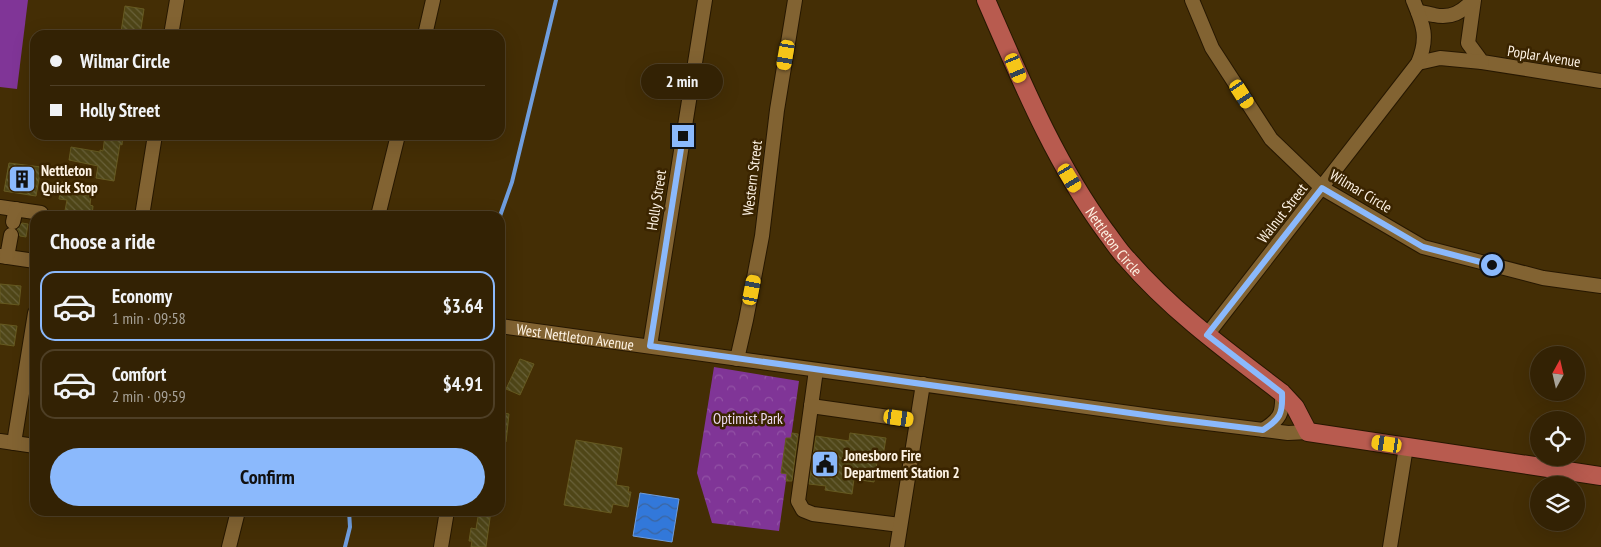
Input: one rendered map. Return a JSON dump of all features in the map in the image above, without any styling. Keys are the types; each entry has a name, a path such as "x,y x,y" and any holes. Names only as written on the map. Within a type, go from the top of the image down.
{"main road":[{"name":"Nettleton Circle","path":"986,0 1023,85 1062,165 1086,204 1126,259 1173,308 1282,393 1295,407 1308,432"},
{"name":"West Nettleton Avenue","path":"1308,432 1601,476"}],"street":[{"path":"172,30 177,0"},
{"path":"426,30 433,0"},
{"name":"Holly Street","path":"650,346 705,0"},
{"name":"Western Street","path":"737,359 762,236 777,110 795,0"},
{"name":"Wilmar Circle","path":"1192,0 1212,48 1271,139 1322,188 1423,247 1543,278 1601,286"},
{"path":"1415,6 1424,12 1441,17 1452,16 1464,10 1473,0"},
{"path":"1473,0 1468,43 1482,62"},
{"path":"1415,6 1423,26 1425,40 1418,63"},
{"name":"Poplar Avenue","path":"1418,63 1440,58 1482,62 1601,81"},
{"name":"Walnut Street","path":"1207,335 1418,63"},
{"path":"143,211 154,140"},
{"path":"379,211 396,140"},
{"path":"0,207 13,222"},
{"path":"13,222 30,217"},
{"path":"13,222 4,256 30,257"},
{"name":"West Nettleton Avenue","path":"505,327 1166,418 1288,433 1308,432"},
{"path":"30,336 7,442 30,445"},
{"path":"816,370 798,500 803,510 813,514 900,525"},
{"path":"897,547 923,384"},
{"path":"1263,430 1279,418 1283,404 1282,393"},
{"path":"811,406 917,421"},
{"path":"1390,547 1406,447"},
{"path":"229,547 237,516"},
{"path":"441,547 446,516"}],"green space":[{"path":"0,0 28,0 17,89 0,87"},
{"name":"Optimist Park","path":"714,367 799,381 791,438 786,438 781,473 787,474 779,531 712,523 697,473"}],"water":[{"path":"640,493 679,499 672,542 633,536"}],"building":[{"path":"125,6 144,9 141,30 121,30"},
{"path":"104,140 122,140 122,145 120,144 114,181 96,178 98,166 69,160 71,147 103,151"},
{"name":"Nettleton Quick Stop","path":"9,163 41,167 36,196 4,191"},
{"path":"62,182 75,185 74,193 91,196 90,205 93,206 92,211 65,211 67,200 59,199"},
{"path":"22,223 28,224 26,237 20,236 17,229"},
{"path":"0,284 21,286 19,305 0,303"},
{"path":"0,324 17,326 14,346 0,344"},
{"path":"520,359 534,364 520,395 506,389"},
{"path":"505,413 509,414 505,442"},
{"path":"792,433 798,434 792,481 786,481 787,474 781,473 786,438 791,438"},
{"name":"Jonesboro Fire Department Station 2","path":"850,433 886,438 883,456 878,455 874,482 854,479 852,494 825,490 826,486 809,484 816,436 849,441"},
{"path":"576,440 622,448 616,485 629,487 628,492 631,492 628,507 613,504 611,513 564,505"},
{"path":"478,516 490,516 486,547 471,547 472,541 469,541 471,528 476,529"}],"waterway":[{"path":"502,211 512,182 556,0"},
{"path":"345,547 350,527 349,516"}],"place":[{"name":"Nettleton Quick Stop","path":"22,179"},
{"name":"Jonesboro Fire Department Station 2","path":"825,464"}],"route":[{"path":"683,136 650,346 1263,430 1279,418 1283,404 1282,393 1207,335 1322,188 1423,247 1492,265"}]}
